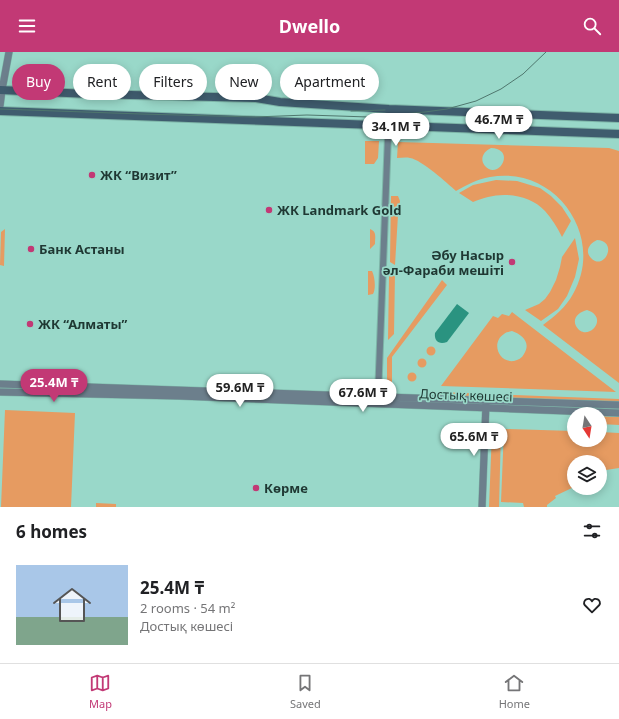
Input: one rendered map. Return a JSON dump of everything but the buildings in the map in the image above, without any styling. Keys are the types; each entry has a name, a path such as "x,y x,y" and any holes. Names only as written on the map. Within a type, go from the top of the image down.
{"main road":[{"path":"1,90 89,94 256,98 280,102 389,109 619,118"},
{"path":"0,111 619,134"}],"street":[{"path":"0,106 1,90 9,52"},
{"path":"378,397 389,109"},
{"name":"Достық көшесі","path":"0,384 378,397 619,413"},
{"name":"Достық көшесі","path":"0,392 486,404 619,405"},
{"path":"482,507 486,404"}],"shaded area":[{"path":"365,141 379,141 378,158 374,164 365,164"},
{"path":"398,142 609,148 619,151 619,383 543,325 556,315 567,303 573,294 582,272 583,250 578,228 568,209 554,193 535,182 514,176 481,179 456,191 421,163 410,158 397,158","holes":["491,148 499,150 503,153 504,158 503,163 495,170 490,170 482,161 484,153","597,240 604,242 607,245 607,255 601,261 596,261 591,258 588,253 590,245","587,310 594,314 597,318 597,323 594,328 585,332 580,331 575,323 577,316"]},
{"path":"496,180 517,181 540,188 551,196 562,207 571,221 562,237 545,211 533,202 526,199 518,196 503,195 486,197 473,202 459,193 473,185"},
{"path":"391,196 398,196 400,201 395,265 390,262"},
{"path":"5,229 4,266 0,265 1,232"},
{"path":"370,229 375,233 375,244 370,249"},
{"path":"575,238 579,259 575,277 567,296 558,309 541,321 525,310 539,304 550,292 556,280 562,257"},
{"path":"368,271 372,271 375,286 373,294 368,295"},
{"path":"390,273 395,273 394,334 388,340 389,276"},
{"path":"442,280 447,285 392,357 392,383 387,382 387,358"},
{"path":"457,304 469,313 447,342 439,343 435,338 435,333"},
{"path":"512,312 616,392 441,386 493,316 498,318 502,314 509,316","holes":["512,331 520,335 525,340 527,346 520,359 508,361 500,355 497,347 500,338 506,333"]},
{"path":"431,346 436,351 431,356 426,351"},
{"path":"422,358 427,363 422,368 417,363"},
{"path":"412,372 417,377 412,382 407,377"},
{"path":"440,392 619,399 619,402 436,396"},
{"path":"5,410 75,413 71,507 1,507"},
{"path":"607,416 619,417 619,425 607,424"},
{"path":"504,429 567,431 567,447 607,447 607,432 619,433 619,468 607,470 607,455 567,455 567,490 555,496 556,498 547,505 547,507 524,507 523,503 501,502"},
{"path":"492,431 501,431 499,507 489,507"},
{"path":"96,503 116,504 116,507 96,507"}],"tram line":[{"path":"0,109 254,117 307,115 369,117 425,112 447,109 476,101 501,89 523,74 546,52"},
{"path":"351,111 385,110"},
{"path":"404,118 424,119"}],"place":[{"name":"ЖК “Визит”","path":"92,175"},
{"name":"ЖК Landmark Gold","path":"269,210"},
{"name":"Банк Астаны","path":"31,249"},
{"name":"Әбу Насыр әл-Фараби мешіті","path":"512,262"},
{"name":"ЖК “Алматы”","path":"30,324"},
{"name":"Көрме","path":"256,488"}]}
